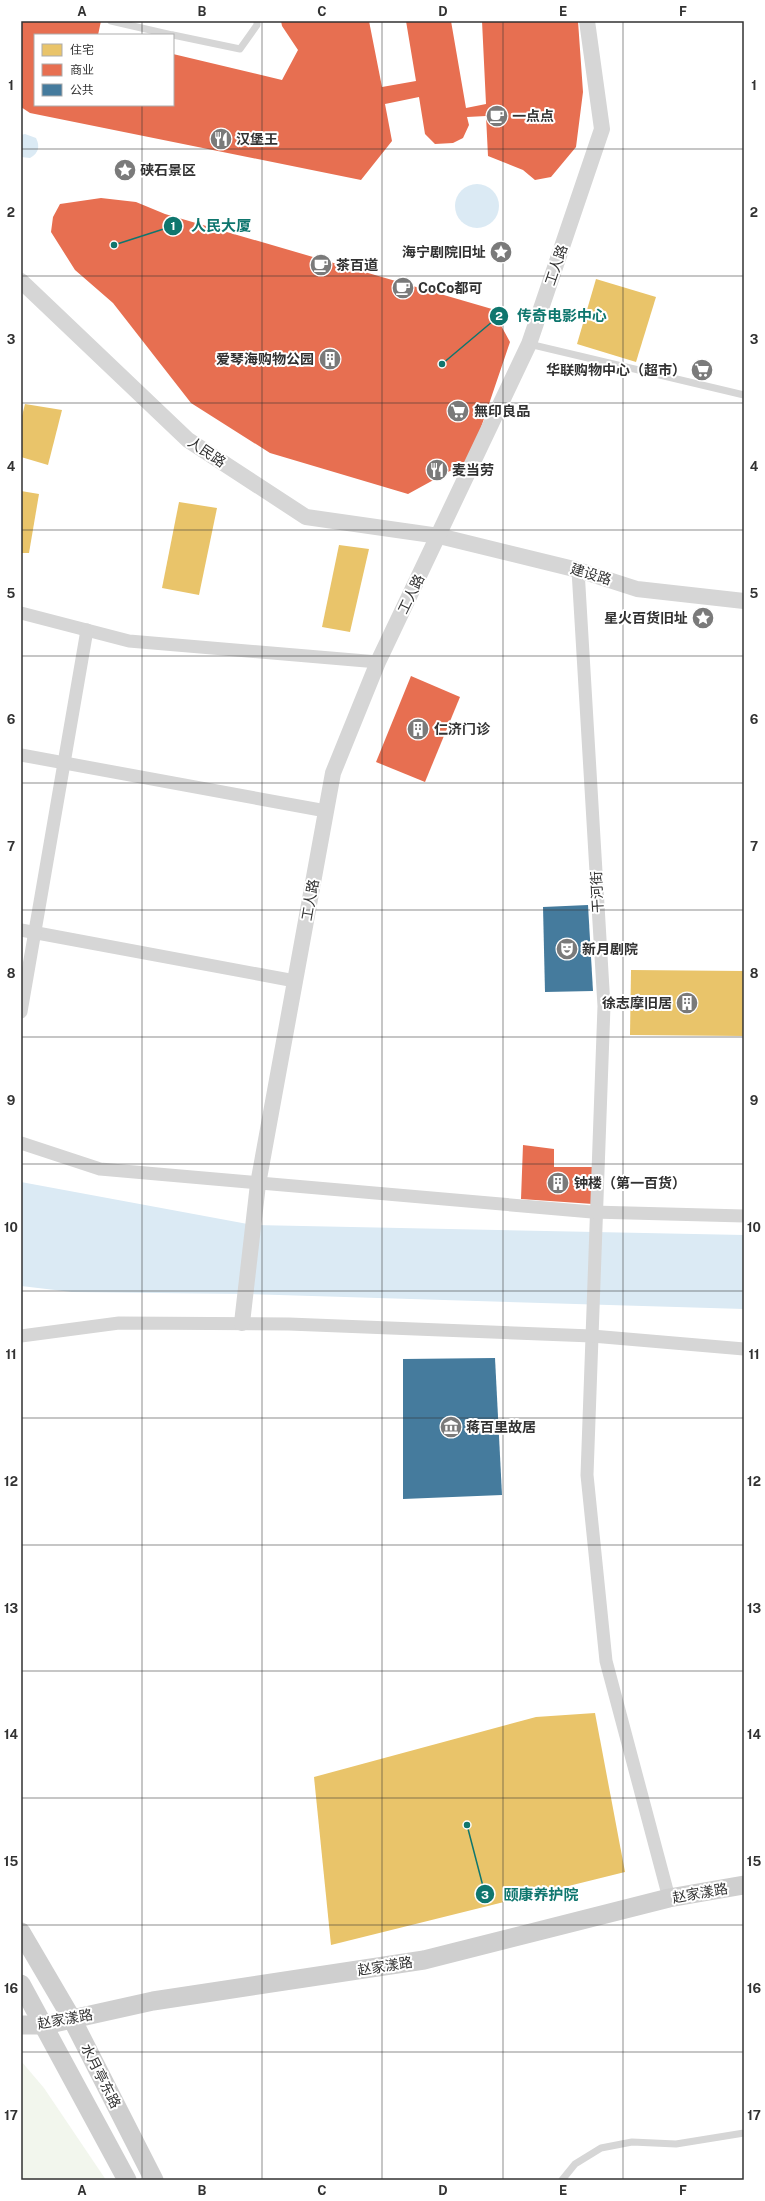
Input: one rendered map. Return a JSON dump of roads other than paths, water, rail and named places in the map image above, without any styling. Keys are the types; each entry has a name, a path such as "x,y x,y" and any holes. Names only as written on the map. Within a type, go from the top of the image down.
{"main road":[{"name":"赵家漾路","path":"21,2025 45,2025 153,2001 424,1960 669,1898 744,1885"},
{"name":"水月亭东路","path":"21,1932 72,2019 154,2180"},
{"name":"水月亭东路","path":"21,1984 45,2025 127,2180"}],"street":[{"name":"工人路","path":"243,1316 258,1190 333,773 378,662 529,344 602,129 587,21"},
{"name":"人民路","path":"21,281 188,440 306,517 439,536"},
{"name":"建设路","path":"439,536 578,570 637,589 744,601"},
{"name":"干河街","path":"578,570 604,1006 587,1475 606,1661 669,1898"},
{"path":"21,613 129,641 378,662"},
{"path":"21,1012 87,630"},
{"path":"21,755 326,811"},
{"path":"21,930 295,981"},
{"path":"21,1143 100,1169 258,1190 597,1213 744,1216"},
{"path":"21,1336 119,1323 243,1316 289,1324 592,1331 744,1349"}],"lane":[{"path":"111,21 169,34"},
{"path":"174,35 240,49 257,25 257,21"},
{"path":"529,344 744,395"},
{"path":"562,2180 575,2164 601,2148 632,2142 676,2144 744,2133"}],"place":[{"name":"一点点","path":"497,116"},
{"name":"汉堡王","path":"221,139"},
{"name":"硖石景区","path":"125,170"},
{"name":"人民大厦","path":"114,245"},
{"name":"海宁剧院旧址","path":"501,252"},
{"name":"茶百道","path":"321,265"},
{"name":"CoCo都可","path":"403,288"},
{"name":"爱琴海购物公园","path":"330,359"},
{"name":"传奇电影中心","path":"442,364"},
{"name":"华联购物中心（超市）","path":"702,370"},
{"name":"無印良品","path":"458,411"},
{"name":"麦当劳","path":"437,470"},
{"name":"星火百货旧址","path":"703,618"},
{"name":"仁济门诊","path":"418,729"},
{"name":"新月剧院","path":"567,949"},
{"name":"徐志摩旧居","path":"687,1003"},
{"name":"钟楼（第一百货）","path":"558,1183"},
{"name":"蒋百里故居","path":"451,1427"},
{"name":"颐康养护院","path":"467,1825"}]}
